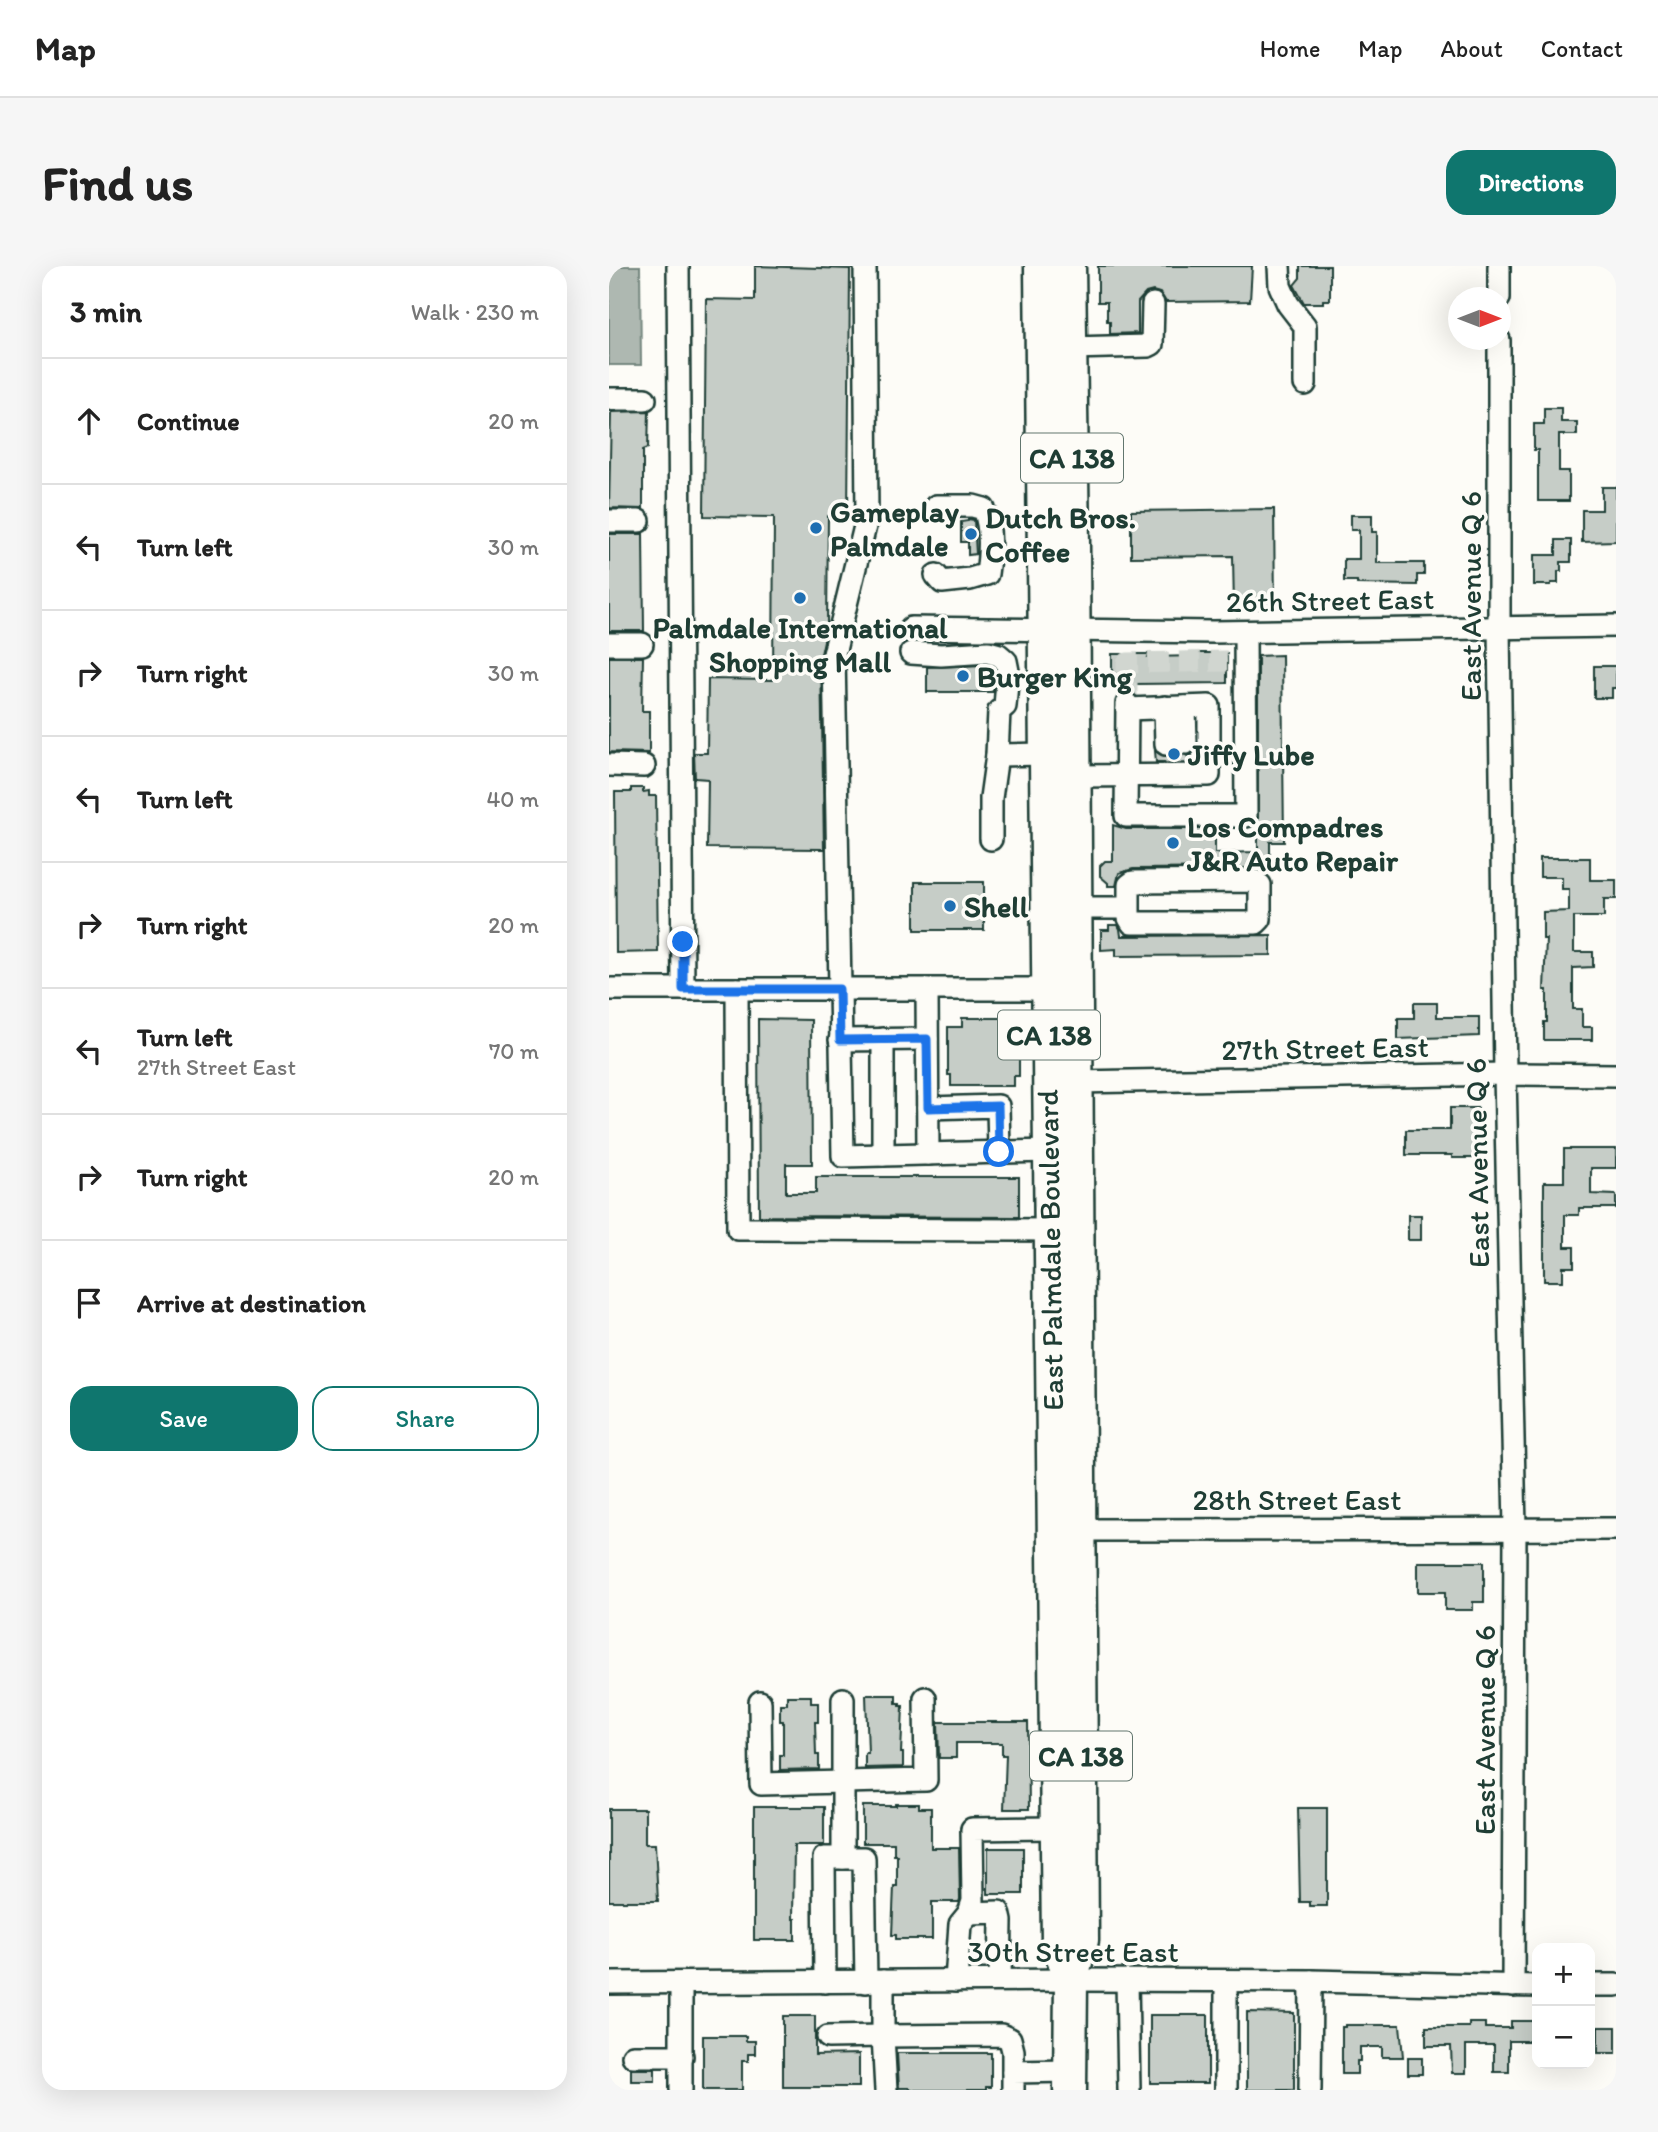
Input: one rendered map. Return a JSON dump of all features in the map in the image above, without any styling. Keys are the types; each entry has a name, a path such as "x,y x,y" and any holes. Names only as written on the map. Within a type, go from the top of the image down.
{"highway":[{"name":"East Palmdale Boulevard","path":"1041,266 1059,629 1075,776 1076,908 1062,989 1049,1151 1058,1945 1071,1980"},
{"name":"East Palmdale Boulevard","path":"1069,266 1070,348 1059,629 1045,754 1062,989 1076,1082 1082,1940 1071,1980 1070,2081"}],"street":[{"path":"678,266 683,989"},
{"path":"865,266 867,518 834,654 843,1156 1049,1151"},
{"path":"1279,266 1280,286 1288,304 1305,326 1305,384"},
{"path":"1499,266 1499,287"},
{"path":"1070,348 1152,344 1153,304"},
{"name":"East Avenue Q 6","path":"1499,350 1505,1074 1515,1528 1513,1986"},
{"path":"609,399 645,399"},
{"path":"936,506 973,506 984,509 988,519 987,574 970,579 939,578"},
{"path":"609,521 639,521"},
{"name":"26th Street East","path":"911,628 1245,632 1616,626"},
{"path":"1245,632 1236,661 1245,705 1246,816 1126,816 1127,706 1245,705"},
{"path":"609,644 642,644"},
{"path":"911,653 941,655 988,652 999,655 1006,661 1008,671 1005,706 999,711 991,798 991,839"},
{"path":"1075,776 1127,775 1176,761 1209,775 1209,706"},
{"path":"1175,707 1176,761"},
{"path":"997,755 1045,754"},
{"path":"609,765 645,766"},
{"path":"1133,881 1255,881 1260,885 1260,919 1256,923 1132,923 1129,908 1129,885 1133,881"},
{"path":"1076,908 1129,908"},
{"path":"609,989 1062,989"},
{"path":"737,989 738,1229 1050,1230"},
{"path":"927,989 928,1154"},
{"path":"883,1039 883,1155"},
{"path":"840,1040 927,1039"},
{"name":"27th Street East","path":"1076,1082 1505,1074 1616,1075"},
{"path":"928,1108 998,1106 999,1152"},
{"name":"28th Street East","path":"1079,1530 1616,1529"},
{"path":"760,1702 761,1784 926,1780 925,1698"},
{"path":"843,1699 843,1858"},
{"path":"956,1981 960,1924 969,1913 973,1901 972,1829 1056,1828"},
{"path":"825,1982 824,1858 865,1858 874,1982 883,2036 886,2090"},
{"path":"969,1913 999,1912 1000,1980"},
{"path":"1128,1980 1129,2090"},
{"name":"30th Street East","path":"609,1983 1128,1980 1532,1986"},
{"path":"1226,1981 1226,2090"},
{"path":"1310,2090 1311,1981"},
{"path":"681,1983 681,2090"},
{"path":"1595,1985 1616,1985"},
{"path":"828,2037 1001,2035 1010,2039 1013,2051 1013,2081 1070,2081"},
{"path":"633,2056 682,2056"}],"shaded area":[{"path":"609,266 640,266 641,365 609,365"}],"building":[{"name":"Palmdale International Shopping Mall","path":"755,266 850,269 848,516 828,516 827,627 821,654 824,849 707,848 708,779 695,778 694,753 707,753 708,679 773,680 774,517 704,516 706,299 755,300"},
{"path":"1098,266 1252,266 1250,301 1166,302 1160,293 1153,291 1146,293 1138,302 1138,333 1110,334 1107,302 1098,302"},
{"path":"1300,266 1330,266 1330,300 1323,300 1323,303 1304,303 1294,285 1300,278"},
{"path":"1544,408 1561,408 1561,422 1577,422 1577,435 1559,435 1559,471 1569,471 1569,501 1538,501 1538,450 1534,450 1534,424 1544,424"},
{"path":"649,411 648,448 643,450 643,509 609,508 611,412"},
{"path":"1602,487 1616,487 1616,541 1582,542 1582,510 1602,510"},
{"path":"1274,509 1275,609 1234,609 1233,556 1131,557 1131,511"},
{"path":"1351,515 1372,515 1372,532 1377,532 1377,563 1424,563 1424,575 1417,575 1417,585 1357,584 1357,581 1344,581 1344,559 1359,559 1359,530 1351,530"},
{"path":"974,520 976,554 968,555 968,542 961,542 961,522"},
{"path":"609,534 643,534 644,631 609,631"},
{"path":"1556,540 1571,540 1571,562 1561,562 1558,583 1534,585 1534,555 1556,555"},
{"path":"1198,653 1227,653 1227,683 1135,684 1134,693 1126,691 1118,695 1117,680 1112,679 1112,654 1149,654 1148,657 1197,656"},
{"path":"1282,655 1284,842 1270,842 1270,871 1255,868 1133,869 1119,873 1116,886 1108,886 1100,876 1100,866 1105,861 1113,861 1113,825 1126,829 1215,829 1215,853 1258,852 1258,656"},
{"path":"609,657 643,657 642,711 649,711 649,753 609,752"},
{"name":"Burger King","path":"987,665 994,668 993,692 927,692 927,667"},
{"path":"1594,666 1616,666 1616,688 1612,688 1612,698 1594,698"},
{"path":"1155,751 1166,757 1176,752 1192,755 1192,762 1156,762"},
{"path":"631,788 643,788 643,792 649,791 649,796 656,796 658,952 616,953 615,792 631,792"},
{"path":"1540,858 1590,858 1590,880 1616,880 1616,899 1604,899 1604,917 1574,917 1574,952 1593,952 1593,967 1573,968 1573,1009 1582,1009 1582,1027 1592,1027 1592,1040 1544,1040 1547,990 1544,990 1546,939 1543,939 1543,912 1569,911 1569,889 1562,889 1562,877 1540,877"},
{"name":"Shell","path":"915,882 984,882 984,930 915,930"},
{"path":"1109,925 1118,925 1121,936 1271,935 1271,955 1116,956 1116,949 1101,950 1101,930 1109,930"},
{"path":"1414,1003 1437,1003 1437,1017 1479,1017 1479,1036 1398,1039 1398,1018 1414,1018"},
{"path":"962,1018 1013,1018 1013,1028 1019,1028 1019,1076 1014,1076 1014,1086 951,1086 951,1075 948,1075 948,1027 962,1027"},
{"path":"758,1019 811,1020 812,1164 786,1164 786,1193 816,1193 816,1177 1019,1177 1019,1217 759,1216"},
{"path":"1450,1108 1478,1108 1478,1158 1406,1155 1406,1130 1450,1130"},
{"path":"1564,1149 1616,1149 1616,1168 1591,1168 1591,1194 1616,1195 1616,1208 1579,1208 1579,1215 1565,1215 1565,1247 1574,1247 1574,1267 1563,1267 1563,1281 1544,1281 1544,1182 1564,1182"},
{"path":"1408,1215 1421,1215 1421,1240 1408,1240"},
{"path":"1418,1562 1484,1562 1484,1602 1473,1602 1473,1610 1445,1610 1445,1592 1418,1592"},
{"path":"866,1695 896,1695 896,1703 903,1706 903,1767 865,1768 865,1753 868,1753"},
{"path":"787,1696 811,1696 811,1703 818,1703 818,1722 815,1722 819,1769 780,1770 783,1721 780,1721 780,1704 787,1704"},
{"path":"938,1722 1028,1722 1029,1809 1004,1809 1006,1755 1002,1755 1002,1743 956,1743 956,1758 939,1758"},
{"path":"919,1804 919,1808 931,1808 931,1848 959,1848 960,1899 959,1902 932,1902 932,1939 896,1939 896,1935 892,1935 894,1886 897,1886 897,1855 894,1855 894,1843 863,1843 863,1806"},
{"path":"754,1807 824,1807 824,1845 794,1845 795,1940 754,1940"},
{"path":"1298,1808 1327,1808 1327,1906 1310,1906 1310,1902 1300,1902"},
{"path":"609,1809 645,1809 645,1844 655,1844 658,1901 609,1901"},
{"path":"988,1848 1023,1848 1023,1894 988,1894"},
{"path":"1247,2012 1294,2013 1294,2090 1247,2090"},
{"path":"1150,2015 1208,2015 1208,2083 1150,2083"},
{"path":"783,2016 815,2016 815,2055 859,2054 859,2087 783,2087"},
{"path":"1511,2021 1532,2021 1532,2041 1509,2041 1509,2072 1494,2072 1494,2045 1466,2045 1466,2073 1452,2073 1451,2046 1426,2046 1426,2027 1469,2027 1469,2023 1485,2023 1485,2028 1511,2028"},
{"path":"1400,2025 1403,2057 1382,2057 1382,2047 1360,2047 1357,2074 1342,2074 1342,2027"},
{"path":"1598,2027 1616,2027 1616,2053 1598,2053"},
{"path":"703,2036 746,2036 746,2041 755,2041 755,2054 748,2054 748,2061 742,2061 742,2090 703,2090"},
{"path":"897,2053 991,2053 991,2087 986,2087 986,2090 899,2088"},
{"path":"1408,2058 1422,2058 1422,2074 1408,2074"},
{"path":"631,2069 655,2069 655,2081 631,2081"}],"tunnel":[{"path":"1127,704 1127,663 1227,661"},
{"path":"1175,743 1176,765"}],"place":[{"name":"Gameplay Palmdale","path":"816,528"},
{"name":"Dutch Bros. Coffee","path":"971,534"},
{"name":"Palmdale International Shopping Mall","path":"800,598"},
{"name":"Burger King","path":"963,676"},
{"name":"Jiffy Lube","path":"1174,754"},
{"name":"Los Compadres J&R Auto Repair","path":"1173,843"},
{"name":"Shell","path":"950,906"}],"route":[{"path":"683,942 683,989 839,989 840,1040 927,1039 928,1108 998,1106 999,1152"}]}
